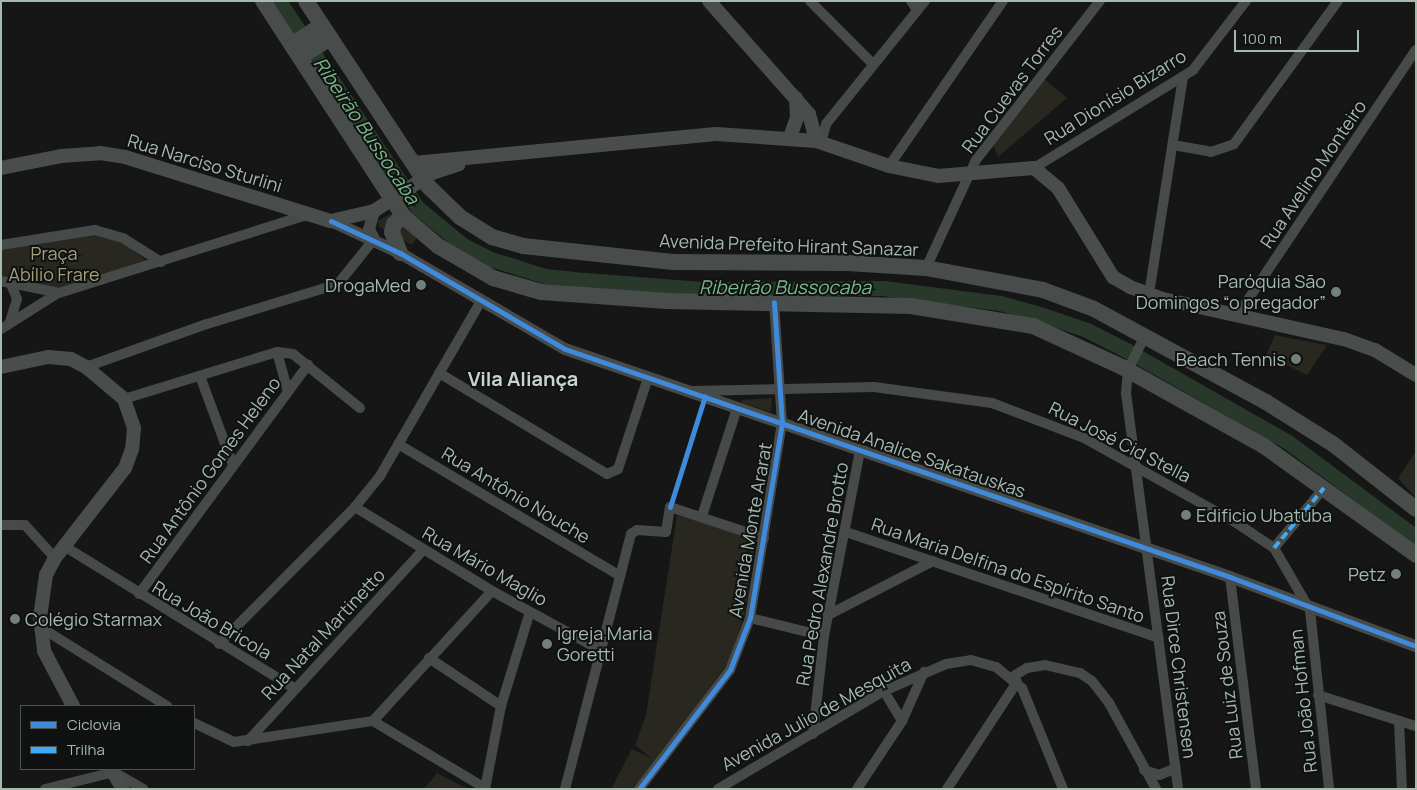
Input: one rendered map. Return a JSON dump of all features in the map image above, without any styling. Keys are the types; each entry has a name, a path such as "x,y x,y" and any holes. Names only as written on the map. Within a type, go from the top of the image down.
{"main road":[{"path":"263,1 298,50 394,198 403,216 438,246 472,267 521,287 658,301 911,306 976,314 1049,331 1129,367 1264,446 1416,555"},
{"name":"Avenida Prefeito Hirant Sanazar","path":"306,1 323,33 414,163 417,183 477,229 523,246 673,262 848,263 926,268 1043,290 1094,309 1142,341 1305,426 1416,509"},
{"path":"709,1 810,114 818,142"},
{"path":"298,50 323,33"},
{"path":"790,137 796,118 796,98"},
{"path":"414,163 682,135 790,137 818,142 889,166 938,176 1034,168 1058,188 1113,277 1148,294 1237,316 1344,339 1375,350 1416,375"},
{"name":"Rua Narciso Sturlini","path":"1,168 60,156 100,153 125,157 306,215 331,221 374,211 417,183 474,158"},
{"path":"400,253 392,232 394,224 403,216"},
{"path":"1,368 48,357 71,359 86,367 124,398 134,428 132,449 125,468 54,558 46,575 40,627 44,651 72,705"},
{"path":"112,770 123,789"}],"street":[{"path":"810,1 873,64"},
{"path":"818,142 826,124 873,64 914,5 924,1"},
{"path":"889,166 1004,1"},
{"name":"Rua Cuevas Torres","path":"926,268 972,173 976,160 1100,1"},
{"name":"Rua Dionísio Bizarro","path":"1034,168 1183,77 1202,60 1246,1"},
{"path":"1173,145 1211,152 1234,144 1338,1"},
{"name":"Rua Avelino Monteiro","path":"1237,316 1416,50"},
{"path":"1148,294 1183,77"},
{"path":"86,367 207,324 338,284 374,239 369,230 374,211"},
{"path":"1,329 59,293 306,215"},
{"name":"Avenida Analice Sakatauskas","path":"331,221 374,239 400,253 565,349 1230,577 1310,610 1416,646"},
{"path":"1,245 95,230 123,238 161,262"},
{"path":"6,282 59,293"},
{"path":"6,282 17,299 10,322"},
{"path":"219,644 355,507 380,476 481,301"},
{"name":"Avenida Monte Ararat","path":"639,789 730,670 750,618 782,423 774,302"},
{"path":"1129,367 1142,341"},
{"path":"277,352 288,392"},
{"path":"124,398 277,352 294,354 360,408"},
{"name":"Rua Antônio Gomes Heleno","path":"138,594 308,365"},
{"name":"Rua Dirce Christensen","path":"1129,367 1126,393 1160,638 1178,789"},
{"path":"439,373 607,474 618,469 648,378"},
{"path":"200,376 233,465"},
{"name":"Rua José Cid Stella","path":"689,391 780,387 891,388 992,403 1075,434 1136,465 1274,548 1310,610"},
{"path":"702,516 738,408"},
{"name":"Rua Antônio Nouche","path":"398,444 618,574"},
{"name":"Rua Pedro Alexandre Brotto","path":"813,734 824,636 846,532 860,450"},
{"path":"1274,548 1324,488"},
{"name":"Rua Mário Maglio","path":"355,507 492,591 600,650"},
{"path":"565,789 618,574 633,532 666,532 670,507 764,538"},
{"path":"1,525 25,525 54,558"},
{"name":"Rua Maria Delfina do Espírito Santo","path":"846,532 1160,638"},
{"name":"Rua João Bricola","path":"64,546 138,594 294,688"},
{"name":"Rua Natal Martinetto","path":"248,741 294,688 423,550"},
{"path":"828,615 933,561"},
{"name":"Rua Luiz de Souza","path":"1230,577 1256,789"},
{"path":"195,724 222,740 248,741 372,721 492,591"},
{"name":"Rua João Hofman","path":"1310,610 1329,789"},
{"path":"372,721 485,788 501,706 530,612"},
{"path":"750,618 824,636"},
{"path":"40,627 165,705"},
{"path":"429,658 501,706"},
{"name":"Avenida Julio de Mesquita","path":"718,789 884,691 924,672 952,662 972,660 1014,680"},
{"path":"947,789 1014,680 1027,668 1045,666 1080,673 1092,681 1109,703 1143,770 1156,789"},
{"path":"857,789 902,721 924,672"},
{"path":"1014,680 1063,789"},
{"path":"884,691 902,721"},
{"path":"1318,695 1416,726"},
{"path":"1399,721 1402,789"},
{"path":"1143,770 1159,775 1176,768"},
{"path":"45,789 58,787 112,770 144,789"}],"green space":[{"path":"1042,77 1067,98 998,157 993,145"},
{"path":"390,214 418,236 412,245 379,227 378,221"},
{"name":"Praça Abílio Frare","path":"97,233 126,244 148,262 58,290 1,280 1,249"},
{"name":"Beach Tennis","path":"1275,335 1327,345 1307,375 1266,355"},
{"path":"772,398 771,412 742,403 742,400"},
{"path":"1416,451 1416,498 1398,478"},
{"path":"677,515 756,538 746,608 731,659 655,761 632,789 611,789 632,749 651,758 635,745 646,715"},
{"path":"437,773 468,789 424,789"}],"waterway":[{"name":"Ribeirão Bussocaba","path":"279,1 417,207 463,245 491,259 545,276 572,279 703,289 883,288 1000,303 1040,314 1087,330 1128,351 1288,442 1416,537"}],"marked path":[{"path":"1274,548 1324,488"}],"cycle path":[{"path":"331,221 400,253 565,349 1230,577 1416,646"},
{"path":"639,789 730,670 750,618 782,423 774,302"},
{"path":"670,507 705,396"}],"place":[{"name":"DrogaMed","path":"421,285"},
{"name":"Paróquia São Domingos “o pregador”","path":"1336,292"},
{"name":"Beach Tennis","path":"1296,359"},
{"name":"Edificio Ubatuba","path":"1186,515"},
{"name":"Petz","path":"1396,574"},
{"name":"Colégio Starmax","path":"15,619"},
{"name":"Igreja Maria Goretti","path":"547,644"}],"district":[{"name":"Vila Aliança","path":"523,378"}]}
